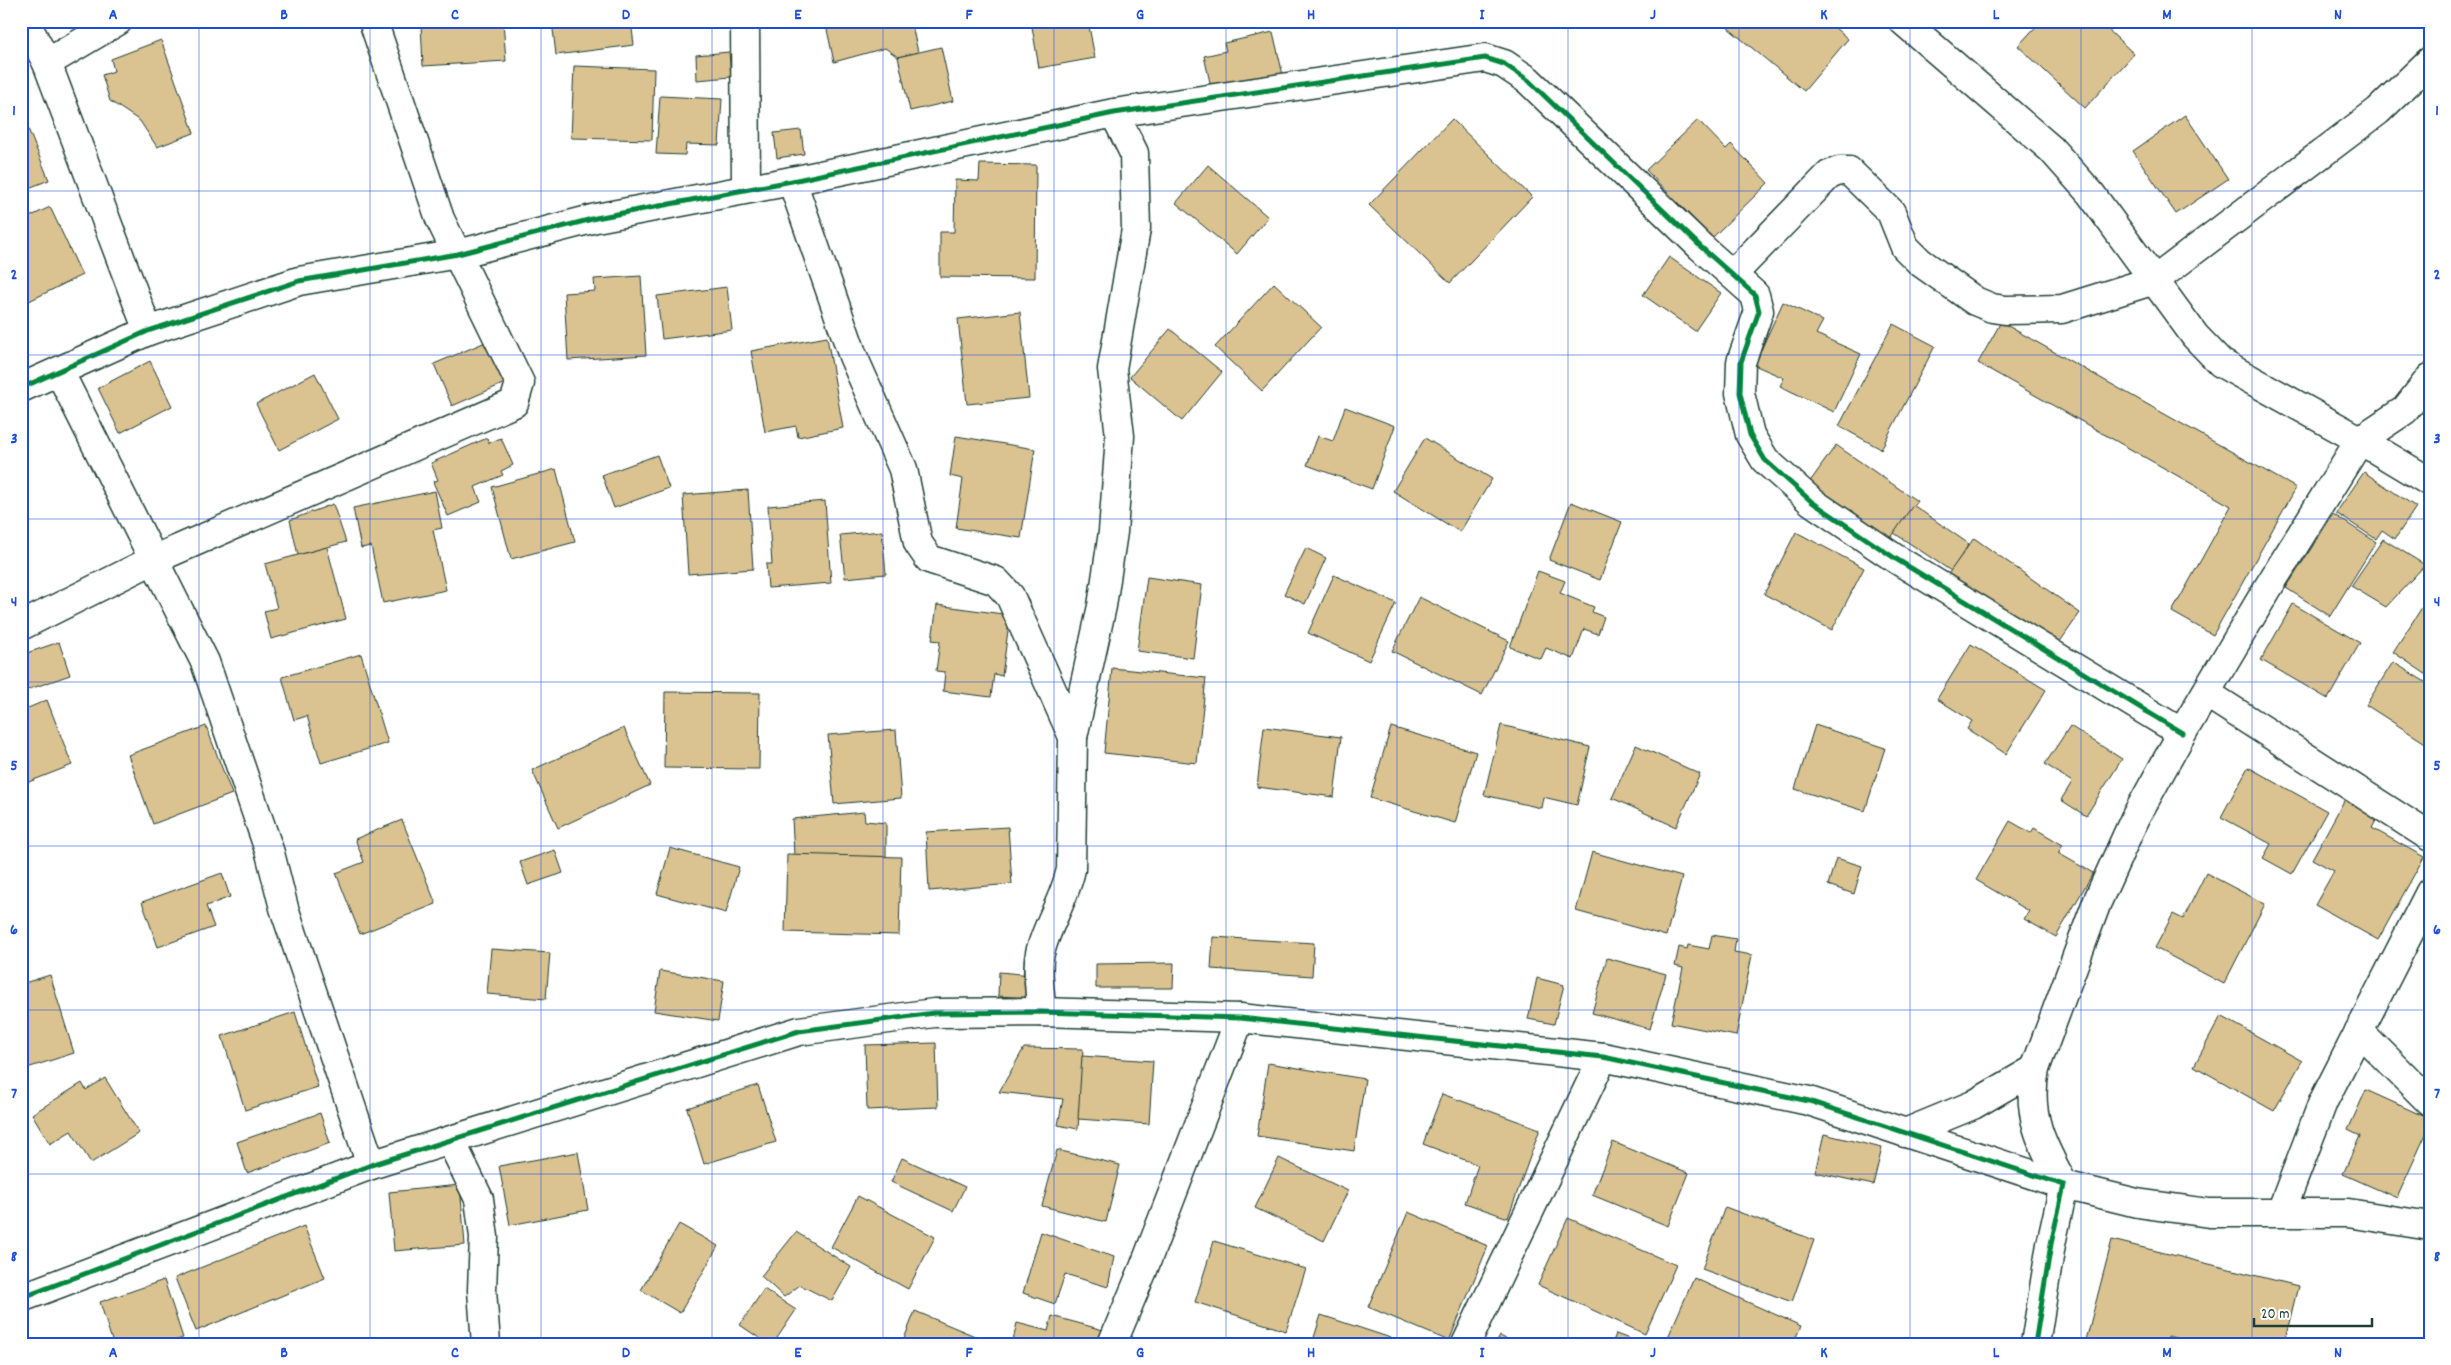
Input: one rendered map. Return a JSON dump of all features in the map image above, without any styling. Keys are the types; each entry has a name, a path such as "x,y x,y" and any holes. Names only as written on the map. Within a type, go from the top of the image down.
{"street":[{"path":"25,21 46,63 148,331"},
{"path":"46,63 118,21"},
{"path":"21,626 153,560 514,403 520,383 440,219 373,21"},
{"path":"746,21 746,189"},
{"path":"1903,21 2051,149 2091,194 2156,280 2195,336 2220,363 2360,440 2430,482"},
{"path":"21,388 148,331 299,281 458,254 596,218 792,181 1114,113 1485,58 1504,64 1528,80 1701,247 1755,295 1759,311 1740,362 1740,392 1750,435 1765,460 1812,502 1896,559 2182,733"},
{"path":"1733,274 1829,175 1839,171 1849,171 1890,212 1906,247 1920,262 1976,301 1992,308 2004,310 2062,309 2156,280 2378,112 2430,61"},
{"path":"1041,1012 1040,956 1047,931 1067,887 1071,869 1073,737 1102,606 1113,532 1120,436 1112,369 1136,229 1134,153 1114,113"},
{"path":"792,181 853,356 903,469 918,543 929,559 996,581 1010,596 1073,737"},
{"path":"59,371 205,662 270,853 284,908 371,1165"},
{"path":"2035,1344 2049,1253 2064,1184 2042,1144 2035,1122 2031,1089 2035,1069 2097,902 2135,818 2182,733 2269,586 2360,440 2405,410 2430,378"},
{"path":"2206,693 2430,838"},
{"path":"2281,1212 2324,1102 2430,892"},
{"path":"21,1298 371,1165 799,1031 934,1013 1041,1012 1240,1018 1602,1057 1809,1102 2064,1184 2137,1203 2209,1213 2348,1213 2430,1226"},
{"path":"1112,1344 1143,1270 1240,1018"},
{"path":"2360,1031 2430,1102"},
{"path":"1466,1344 1602,1057"},
{"path":"1905,1133 1973,1105 2035,1069"},
{"path":"451,1141 479,1199 484,1237 482,1290 486,1344"}],"building":[{"path":"432,21 503,21 506,61 423,66 421,24 432,24"},
{"path":"552,21 631,21 634,45 556,55"},
{"path":"841,21 911,21 918,52 898,57 885,48 834,62 826,25"},
{"path":"1031,21 1088,21 1095,58 1039,68"},
{"path":"1734,21 1827,21 1848,39 1804,91 1728,28"},
{"path":"2041,21 2099,21 2134,54 2085,108 2018,46"},
{"path":"1273,32 1283,75 1234,88 1233,81 1211,87 1204,56 1226,51 1224,43"},
{"path":"161,40 194,133 157,147 140,121 110,101 102,75 114,71 111,59"},
{"path":"941,47 953,101 910,111 898,57"},
{"path":"729,52 731,77 697,80 696,55"},
{"path":"574,66 654,69 652,140 571,138"},
{"path":"660,96 722,99 719,145 686,144 685,155 656,154"},
{"path":"21,115 49,180 21,191"},
{"path":"2185,115 2228,179 2176,214 2133,151"},
{"path":"1452,119 1532,197 1450,283 1369,205"},
{"path":"1698,120 1726,149 1731,144 1768,183 1712,238 1646,170"},
{"path":"801,130 804,154 777,158 774,133"},
{"path":"980,164 1036,165 1035,278 940,277 940,232 954,232 955,180 979,181"},
{"path":"1208,165 1268,217 1237,254 1176,203"},
{"path":"50,207 82,275 21,305 21,221"},
{"path":"1669,257 1721,293 1695,331 1643,295"},
{"path":"641,276 646,355 568,360 564,293 595,291 594,279"},
{"path":"1274,283 1321,327 1262,391 1215,347"},
{"path":"727,287 732,330 662,339 657,296"},
{"path":"1783,302 1823,321 1816,334 1861,354 1834,412 1780,386 1784,378 1754,365"},
{"path":"1020,312 1029,398 967,404 958,319"},
{"path":"2001,322 2296,488 2213,635 2172,612 2231,506 1978,363"},
{"path":"1893,324 1935,346 1881,449 1839,426"},
{"path":"1170,329 1222,372 1182,421 1130,377"},
{"path":"827,337 843,428 798,437 796,426 765,432 751,351"},
{"path":"488,341 505,383 452,406 434,364"},
{"path":"150,361 172,406 120,433 98,388"},
{"path":"315,373 338,419 279,450 256,404"},
{"path":"1345,407 1395,426 1372,489 1307,465 1318,436 1333,441"},
{"path":"956,436 1035,449 1021,538 956,528 963,479 950,476"},
{"path":"487,438 489,443 501,438 513,465 501,471 503,475 475,487 481,502 448,516 433,482 438,480 431,463"},
{"path":"1425,438 1492,479 1460,532 1393,491"},
{"path":"1836,445 1917,501 1890,539 1809,483"},
{"path":"657,455 669,488 614,508 602,475"},
{"path":"556,469 575,542 511,559 492,487"},
{"path":"2364,472 2416,507 2395,539 2382,530 2376,539 2336,513"},
{"path":"748,490 753,569 688,574 683,495"},
{"path":"435,491 442,528 433,530 446,590 383,603 371,546 361,548 353,508"},
{"path":"825,501 831,583 768,588 766,564 772,564 768,506"},
{"path":"1571,502 1622,522 1600,580 1549,560"},
{"path":"333,504 346,542 298,555 290,520"},
{"path":"1913,505 1969,544 1951,571 1894,533"},
{"path":"2333,514 2376,542 2330,616 2286,588"},
{"path":"882,531 886,574 845,578 840,535"},
{"path":"1796,532 1864,568 1832,630 1764,594"},
{"path":"1974,538 2080,613 2052,653 1946,577"},
{"path":"2383,539 2425,565 2386,607 2351,586"},
{"path":"327,547 346,619 271,639 264,611 277,608 265,564"},
{"path":"1306,548 1326,558 1305,604 1284,594"},
{"path":"1538,571 1565,581 1560,593 1594,607 1592,612 1604,617 1598,634 1584,629 1573,659 1546,648 1541,659 1510,647"},
{"path":"1334,575 1396,603 1369,661 1308,633"},
{"path":"1147,577 1202,585 1193,658 1137,651"},
{"path":"2430,595 2430,677 2393,652"},
{"path":"1419,597 1509,641 1482,695 1392,651"},
{"path":"2293,604 2360,643 2328,699 2261,660"},
{"path":"937,605 1010,615 1002,676 994,674 991,697 943,691 945,672 936,671 940,641 932,640"},
{"path":"59,642 70,675 21,692 21,655"},
{"path":"1971,644 2046,690 2006,754 1967,729 1972,721 1937,699"},
{"path":"361,654 388,743 321,763 307,716 294,720 282,677"},
{"path":"2393,662 2430,685 2430,746 2366,705"},
{"path":"1112,668 1206,678 1197,763 1104,753"},
{"path":"665,692 760,693 759,769 664,768"},
{"path":"47,700 72,765 21,785 21,711"},
{"path":"1501,725 1590,747 1577,805 1543,797 1541,808 1484,795"},
{"path":"1815,725 1885,748 1865,811 1795,789"},
{"path":"206,726 232,794 153,824 128,755"},
{"path":"2070,726 2122,759 2086,816 2061,800 2072,782 2045,764"},
{"path":"1264,727 1341,737 1334,797 1257,787"},
{"path":"1391,727 1476,752 1455,823 1370,798"},
{"path":"624,728 650,785 558,828 532,770"},
{"path":"896,730 901,798 834,804 828,735"},
{"path":"1636,745 1700,774 1676,827 1612,798"},
{"path":"2248,767 2327,811 2292,874 2263,858 2271,844 2221,817"},
{"path":"2345,799 2378,817 2372,828 2424,857 2378,940 2315,905 2334,871 2312,859"},
{"path":"864,812 865,821 886,823 886,857 794,855 792,819"},
{"path":"402,820 436,904 360,934 336,873 364,862 355,839"},
{"path":"2010,821 2031,833 2034,828 2063,845 2058,853 2093,873 2056,937 2024,919 2029,911 1976,880"},
{"path":"1008,827 1012,884 929,891 926,832"},
{"path":"670,848 739,867 726,913 657,894"},
{"path":"555,850 563,873 528,885 520,862"},
{"path":"1592,852 1682,877 1666,936 1576,911"},
{"path":"787,854 901,857 899,935 785,932"},
{"path":"1836,858 1862,866 1854,894 1828,885"},
{"path":"222,873 230,897 206,906 214,927 158,947 142,902"},
{"path":"2206,873 2265,904 2224,984 2155,948 2173,914 2183,919"},
{"path":"1712,935 1736,939 1734,952 1752,955 1736,1036 1671,1023 1683,968 1675,966 1679,947 1687,949 1688,945 1709,949"},
{"path":"1213,937 1314,943 1312,976 1211,969"},
{"path":"491,949 550,953 546,999 487,994"},
{"path":"1607,958 1666,974 1650,1029 1592,1013"},
{"path":"1174,963 1173,988 1096,988 1096,964"},
{"path":"660,971 724,981 718,1021 654,1011"},
{"path":"999,972 1032,975 1031,998 998,996"},
{"path":"50,975 74,1053 21,1070 21,984"},
{"path":"1537,978 1564,985 1554,1024 1528,1019"},
{"path":"295,1012 318,1087 245,1110 222,1036"},
{"path":"2221,1016 2302,1061 2274,1111 2194,1066"},
{"path":"936,1043 938,1107 867,1110 865,1045"},
{"path":"1024,1048 1083,1049 1078,1129 1058,1125 1063,1099 999,1092"},
{"path":"1082,1056 1153,1061 1149,1124 1078,1119"},
{"path":"1268,1063 1365,1079 1354,1151 1257,1136"},
{"path":"105,1078 139,1133 91,1163 71,1131 50,1144 32,1114 82,1083 86,1090"},
{"path":"758,1085 776,1142 704,1164 687,1108"},
{"path":"2366,1090 2430,1119 2430,1125 2397,1198 2343,1174 2360,1136 2348,1130"},
{"path":"1442,1094 1540,1129 1508,1218 1465,1203 1478,1165 1423,1144"},
{"path":"320,1113 330,1143 247,1173 237,1142"},
{"path":"1824,1134 1882,1148 1873,1185 1815,1172"},
{"path":"1613,1142 1689,1173 1668,1226 1592,1195"},
{"path":"1057,1150 1120,1165 1106,1222 1042,1206"},
{"path":"578,1152 588,1210 510,1225 499,1166"},
{"path":"902,1158 965,1187 953,1211 891,1182"},
{"path":"1279,1158 1348,1191 1324,1241 1255,1208"},
{"path":"460,1185 465,1245 394,1251 389,1192"},
{"path":"858,1196 935,1237 908,1289 831,1247"},
{"path":"1725,1207 1814,1240 1792,1302 1702,1269"},
{"path":"1408,1212 1488,1246 1449,1341 1368,1307"},
{"path":"1568,1218 1676,1265 1645,1334 1538,1285"},
{"path":"679,1224 718,1246 680,1313 641,1290"},
{"path":"304,1226 325,1278 196,1331 175,1278"},
{"path":"796,1232 851,1267 832,1301 800,1285 784,1297 761,1276"},
{"path":"1041,1232 1114,1257 1108,1287 1065,1274 1055,1304 1023,1293"},
{"path":"2112,1240 2298,1286 2284,1344 2199,1344 2168,1336 2166,1344 2085,1344"},
{"path":"1214,1241 1306,1269 1286,1331 1195,1302"},
{"path":"1694,1278 1801,1326 1793,1344 1665,1344"},
{"path":"164,1280 183,1338 166,1344 113,1344 100,1302"},
{"path":"764,1289 796,1310 773,1344 768,1344 740,1325"},
{"path":"915,1311 994,1344 902,1344"},
{"path":"1321,1315 1409,1344 1312,1344"},
{"path":"1052,1316 1103,1330 1095,1344 1012,1344 1017,1323 1048,1331"},
{"path":"1616,1334 1643,1344 1612,1344"},
{"path":"1500,1336 1516,1344 1496,1344"},
{"path":"466,1337 468,1344 441,1344"}],"cycle path":[{"path":"21,388 148,331 299,281 458,254 596,218 792,181 1114,113 1485,58 1504,64 1528,80 1701,247 1755,295 1759,311 1741,362 1740,393 1750,435 1765,460 1812,502 1896,559 2182,733"},
{"path":"21,1298 371,1165 799,1031 934,1013 1041,1012 1240,1018 1603,1057 1809,1101 2064,1185 2051,1244 2035,1344"}]}
